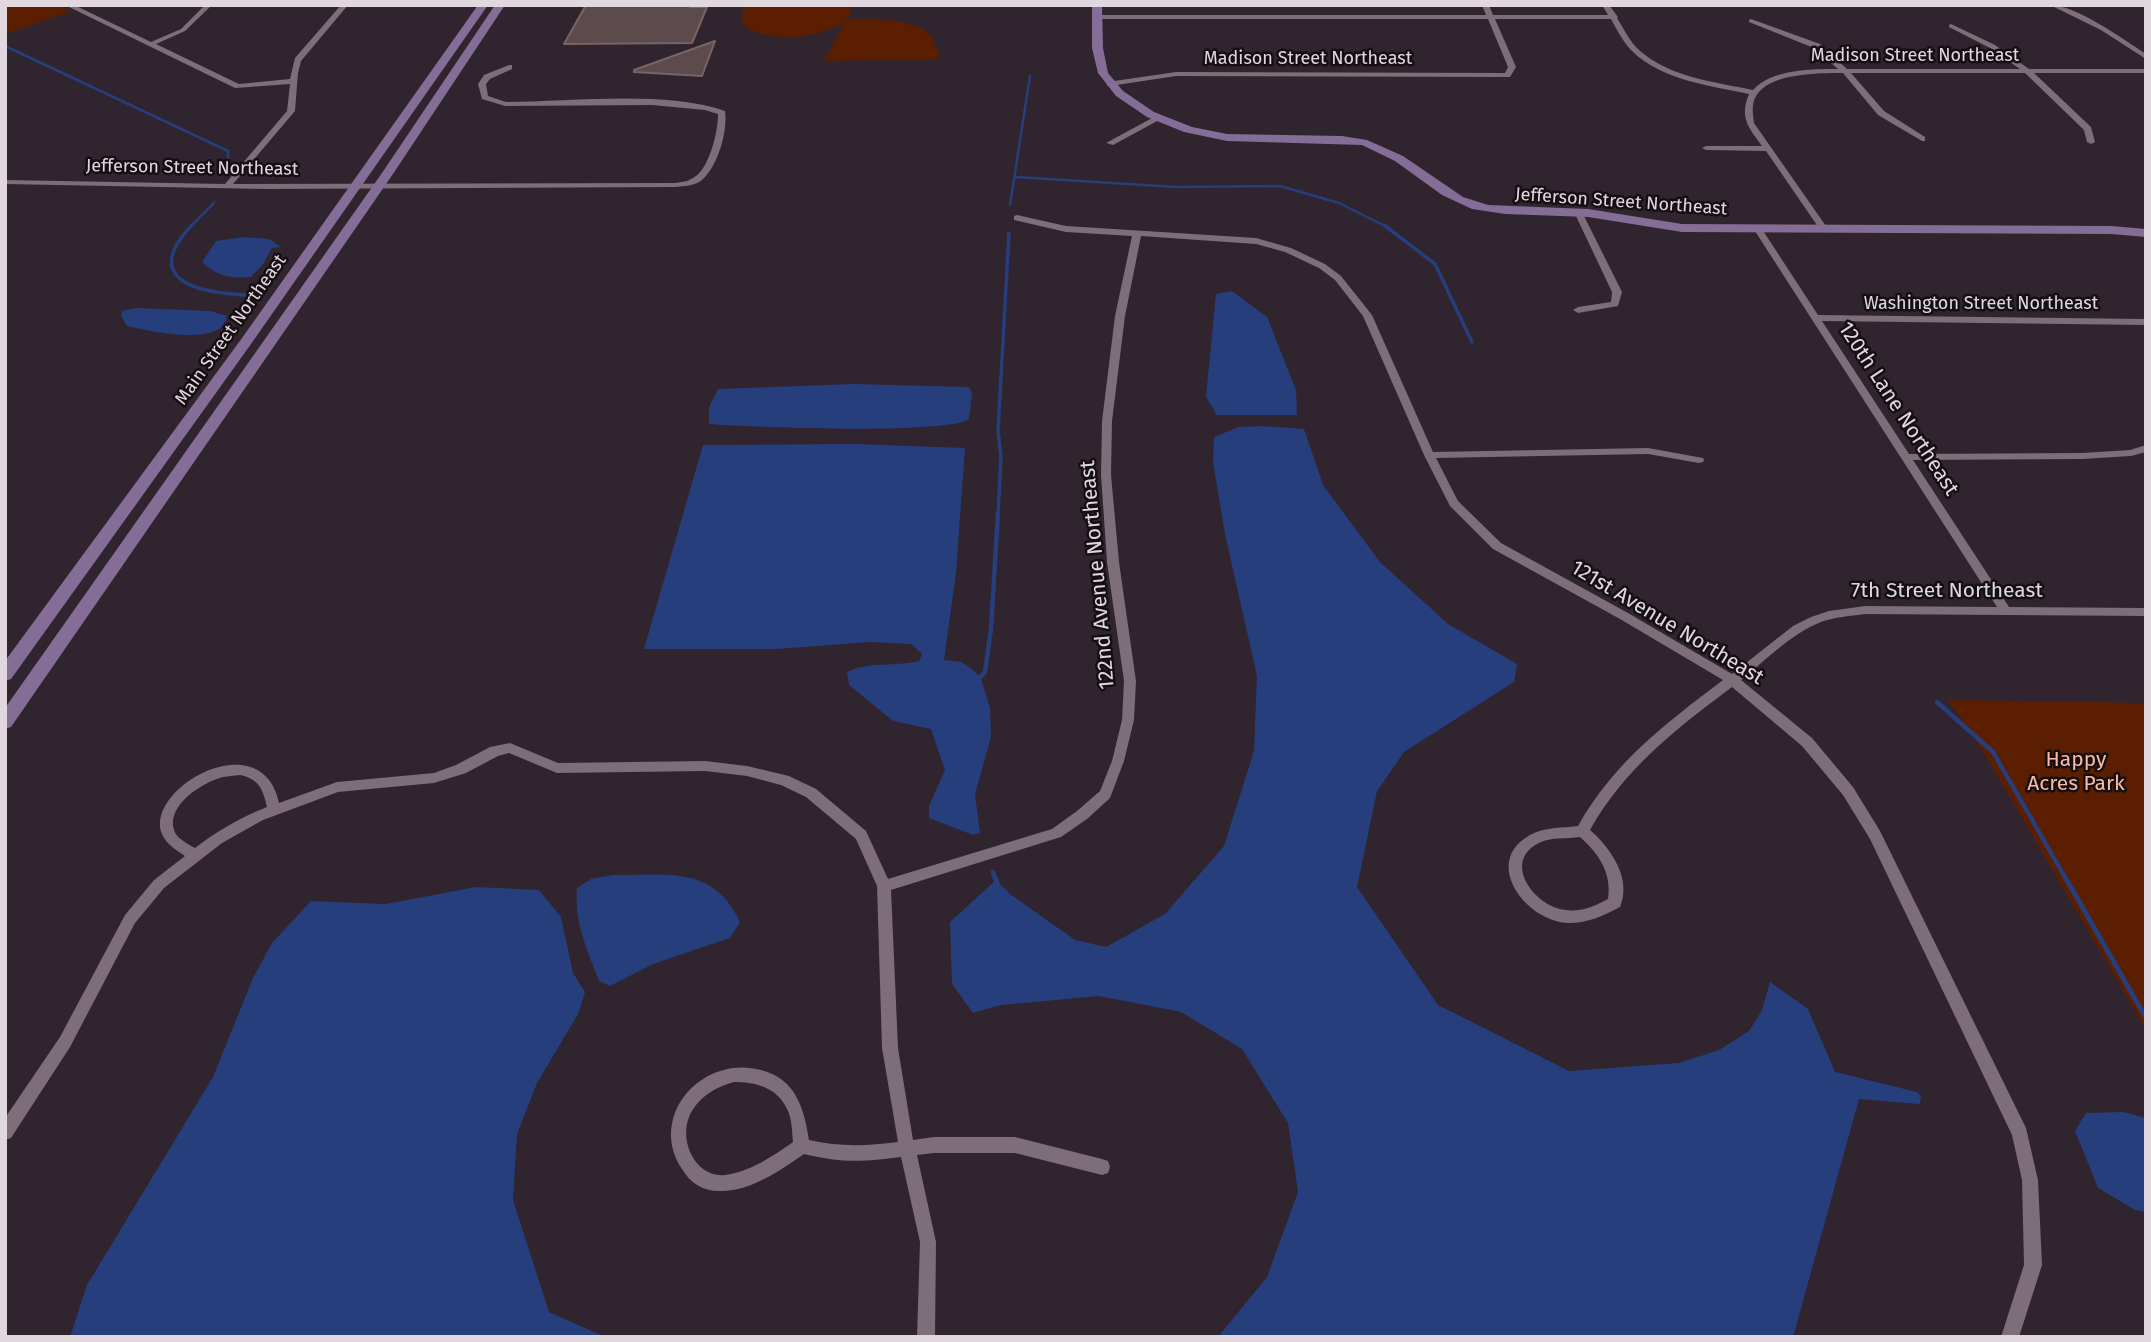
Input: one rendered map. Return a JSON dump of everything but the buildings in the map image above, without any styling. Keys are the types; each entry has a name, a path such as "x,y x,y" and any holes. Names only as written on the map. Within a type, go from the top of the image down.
{"main road":[{"name":"Main Street Northeast","path":"5,674 165,457 483,5"},
{"name":"Main Street Northeast","path":"5,722 378,187 500,5"},
{"path":"1097,11 1098,54 1103,73 1110,84"},
{"name":"Jefferson Street Northeast","path":"1110,84 1123,97 1157,119 1192,132 1218,138 1332,140 1373,145 1395,156 1451,196 1472,205 1505,210 1605,215 1651,226 2110,230 2146,233"}],"street":[{"path":"68,5 238,86 293,81"},
{"path":"151,44 184,30 209,5"},
{"path":"228,186 291,111 295,100 293,71 298,60 345,5"},
{"path":"1310,5 1313,17"},
{"path":"1485,5 1490,18"},
{"path":"1605,5 1637,52 1650,61 1697,78 1754,93 1747,111 1750,123 1824,229"},
{"path":"2053,5 2103,29 2146,57"},
{"path":"1097,11 1313,17 1615,18"},
{"name":"Madison Street Northeast","path":"1110,84 1176,74 1507,75 1512,67 1490,18"},
{"path":"1751,21 1782,30 1817,46 1844,70 1881,113 1922,139"},
{"path":"1951,26 2007,52 2088,129 2091,142"},
{"path":"378,187 675,186 696,181 707,171 722,125 722,113 718,110 687,104 505,104 485,97 482,84 487,77 509,67"},
{"name":"Madison Street Northeast","path":"1754,93 1765,83 1786,75 1844,70 2146,71"},
{"path":"1110,143 1157,119"},
{"path":"1706,148 1769,149"},
{"name":"Jefferson Street Northeast","path":"5,182 378,187"},
{"path":"1578,310 1615,304 1617,292 1579,214"},
{"path":"1017,218 1066,229 1137,234"},
{"name":"120th Lane Northeast","path":"1756,228 2006,611"},
{"name":"121st Avenue Northeast","path":"1137,234 1256,241 1288,250 1322,266 1338,278 1367,315 1429,455 1454,503 1497,547 1624,616 1731,680 1807,741 1848,791 1899,880 2020,1134 2030,1180 2033,1265 2010,1337"},
{"name":"122nd Avenue Northeast","path":"884,887 1056,833 1082,815 1105,794 1118,761 1128,720 1130,681 1113,562 1105,475 1107,421 1120,316 1137,234"},
{"name":"Washington Street Northeast","path":"1815,318 2146,322"},
{"path":"1907,457 2082,456 2131,453 2146,447"},
{"path":"1429,455 1648,451 1699,460"},
{"name":"7th Street Northeast","path":"1582,831 1594,807 1620,772 1658,735 1806,624 1826,615 1865,610 2146,612"},
{"path":"5,1132 65,1042 130,919 159,884 237,827 274,809 337,787 434,778 461,769 495,751 510,748 557,768 705,766 747,771 784,780 802,788 838,815 861,835 884,887 890,1048 907,1149 928,1242 926,1337"},
{"path":"195,856 171,838 166,828 167,817 173,804 197,782 231,770 247,770 260,775 267,784 274,809"},
{"path":"1582,831 1593,840 1615,873 1618,888 1615,903 1601,913 1584,919 1559,917 1536,906 1516,877 1513,863 1518,852 1531,840 1547,835 1582,831"},
{"path":"802,1146 794,1102 781,1086 756,1074 731,1073 704,1086 683,1112 677,1141 687,1167 707,1182 733,1183 765,1170 802,1146 832,1153 864,1154 933,1145 1015,1145 1102,1167"}],"green space":[{"path":"5,5 58,5 71,11 5,34"},
{"path":"744,5 853,5 848,19 891,20 922,29 933,40 939,59 824,61 845,22 809,35 772,36 747,29 741,20"},
{"name":"Happy Acres Park","path":"1948,700 2146,703 2146,1030 1984,753"}],"water":[{"path":"244,237 269,239 281,247 272,248 251,277 224,276 202,262 216,241"},
{"path":"1232,291 1267,317 1296,390 1297,415 1217,415 1206,397 1216,294"},
{"path":"137,308 210,311 227,316 223,326 213,332 184,335 127,326 121,316 122,311"},
{"path":"854,384 969,387 972,393 969,419 953,424 887,428 709,424 709,407 718,389"},
{"path":"1239,427 1304,429 1323,485 1380,562 1448,624 1517,664 1514,682 1404,752 1377,791 1357,887 1438,1005 1569,1071 1679,1063 1719,1050 1749,1031 1762,1010 1770,982 1808,1009 1835,1072 1917,1092 1921,1096 1920,1104 1859,1099 1793,1337 1218,1337 1267,1277 1298,1192 1288,1123 1242,1049 1181,1012 1099,996 1001,1005 973,1013 952,984 950,922 996,880 1010,894 1075,940 1106,947 1165,914 1224,846 1254,751 1257,676 1225,534 1213,463 1214,437"},
{"path":"856,444 965,448 956,573 944,660 962,662 980,676 990,708 991,737 975,794 980,833 973,835 929,818 929,806 945,770 931,729 893,721 849,685 847,672 873,665 919,661 922,654 911,644 870,642 776,649 644,649 703,445"},
{"path":"612,875 669,875 702,882 716,890 729,903 740,922 730,938 653,964 610,986 599,981 582,936 577,913 577,888 591,879"},
{"path":"476,887 539,890 561,917 573,973 585,992 578,1014 537,1083 517,1134 513,1200 549,1312 605,1337 70,1337 87,1285 213,1077 253,978 272,943 311,901 386,904"},
{"path":"2123,1112 2146,1118 2146,1212 2135,1210 2098,1188 2075,1131 2086,1113"}],"waterway":[{"path":"5,46 228,151 228,161"},
{"path":"1010,205 1030,76"},
{"path":"1016,177 1176,187 1280,186 1339,203 1386,226"},
{"path":"192,225 214,203"},
{"path":"192,225 177,244 172,259 174,271 182,280 195,287 247,295"},
{"path":"1386,226 1435,264 1472,342"},
{"path":"998,514 1001,457 998,431 1009,233"},
{"path":"977,681 985,672 991,629 998,512"},
{"path":"1937,702 1993,752 2066,879"},
{"path":"993,872 995,879"},
{"path":"995,877 997,883"},
{"path":"2065,877 2146,1018"}]}
